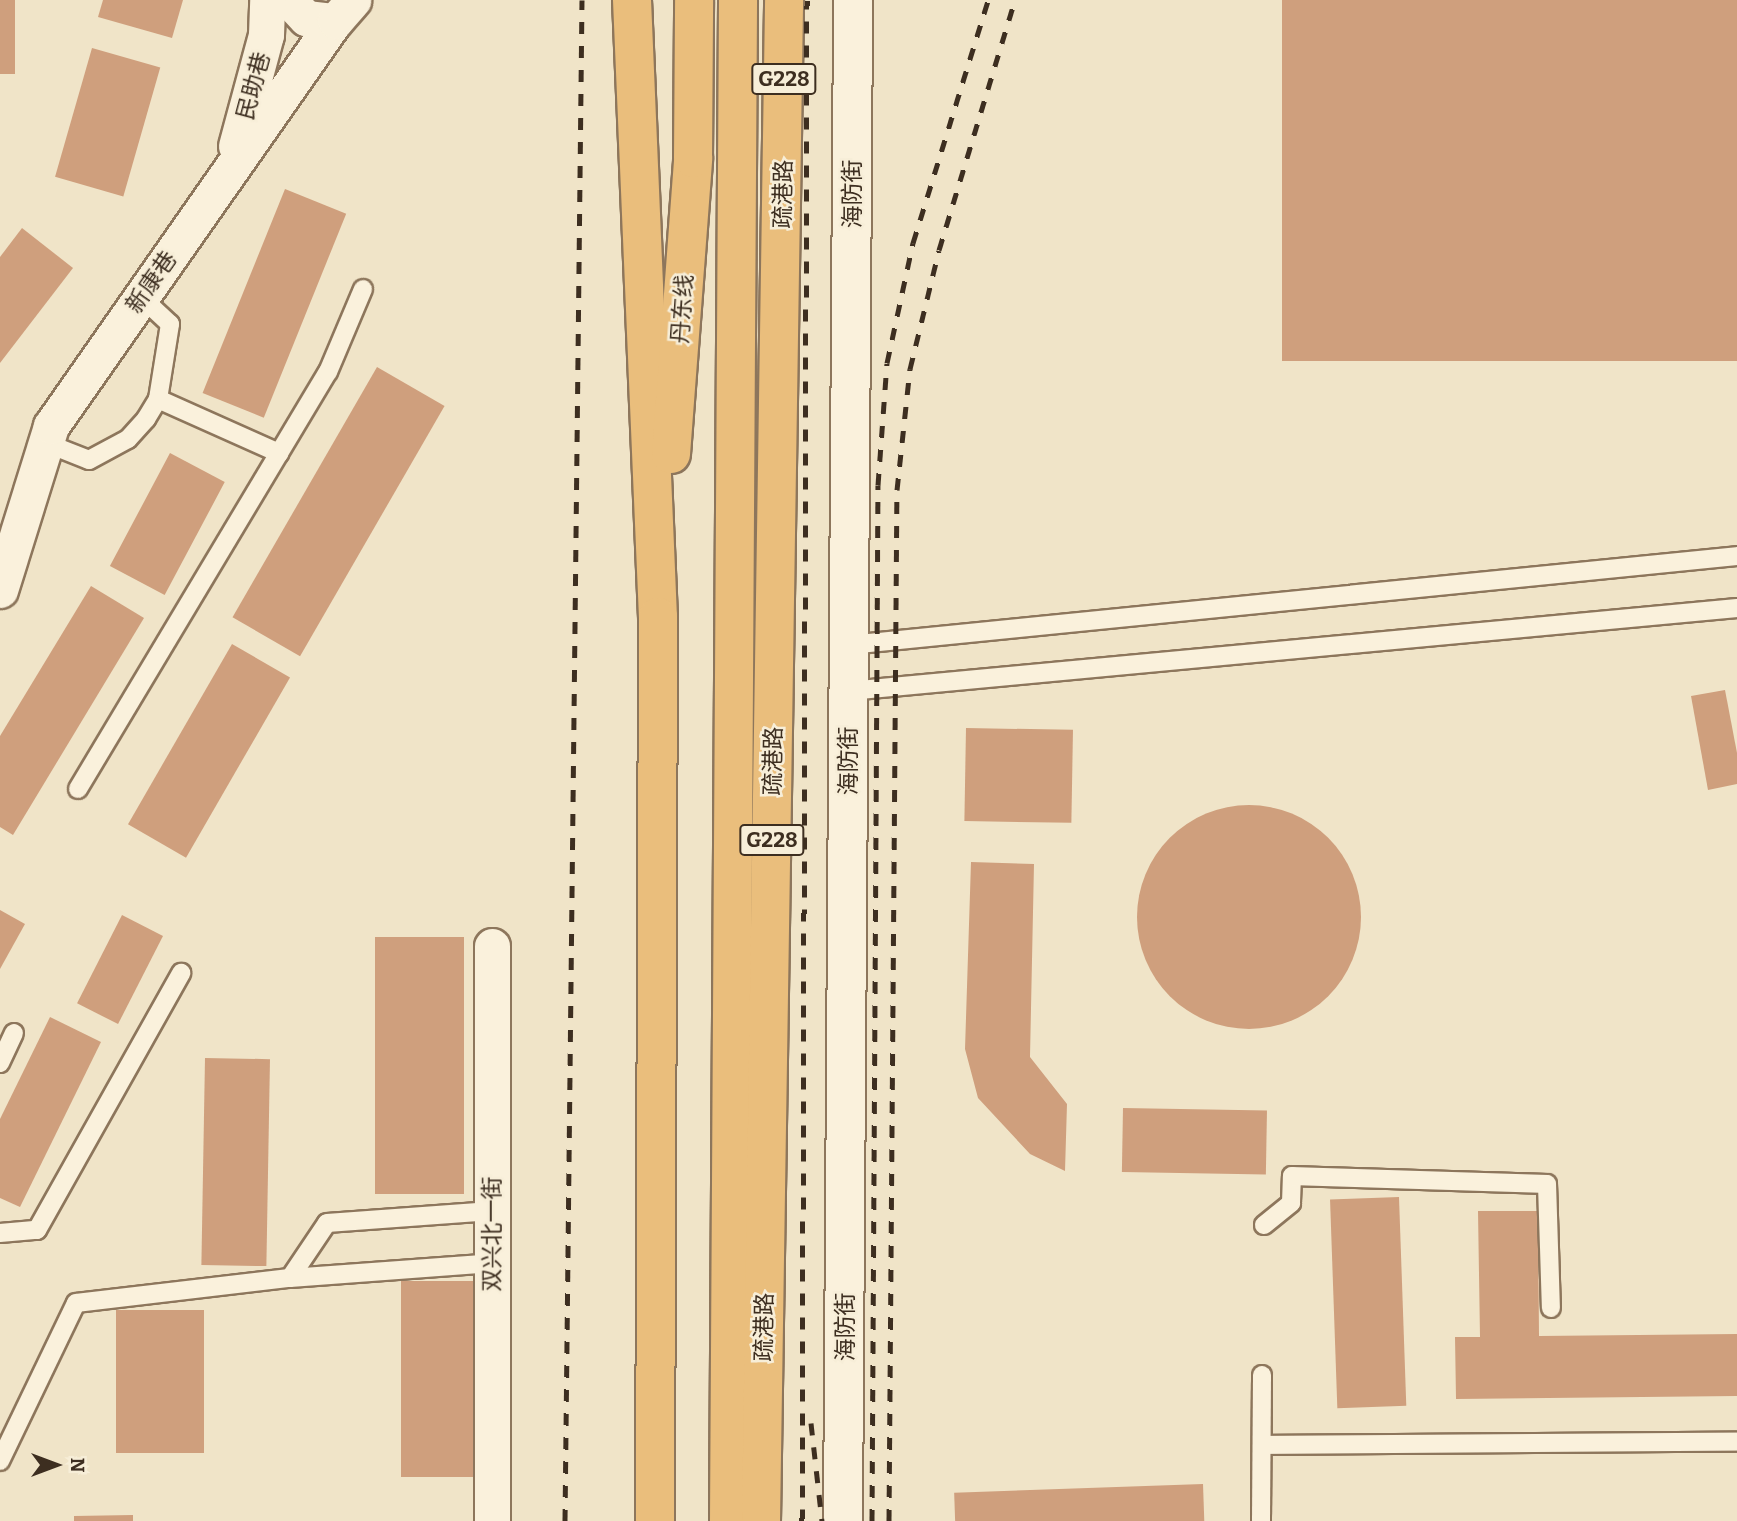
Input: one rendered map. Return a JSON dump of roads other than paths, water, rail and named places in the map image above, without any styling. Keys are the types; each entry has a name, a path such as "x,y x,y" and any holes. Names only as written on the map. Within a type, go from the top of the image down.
{"highway":[{"path":"632,0 658,617 655,1521"},
{"path":"637,158 658,0"},
{"name":"丹东线","path":"658,617 693,158 694,0"},
{"name":"疏港路","path":"729,1521 738,0"},
{"name":"疏港路","path":"761,1521 784,0"}],"street":[{"name":"民助巷","path":"230,170 266,35 267,0"},
{"path":"289,0 306,18 344,10"},
{"name":"海防街","path":"843,1521 853,0"},
{"name":"新康巷","path":"0,590 51,426 344,10"},
{"name":"双兴北一街","path":"492,946 492,1521"}],"lane":[{"path":"78,789 328,372 363,289"},
{"path":"46,443 89,460 128,439 146,419 158,399 170,324 141,297"},
{"path":"158,399 279,453"},
{"path":"849,645 1737,556"},
{"path":"849,691 1737,608"},
{"path":"0,1233 37,1230 181,973"},
{"path":"0,1063 14,1033"},
{"path":"1265,1225 1291,1203 1292,1176 1547,1184 1551,1308"},
{"path":"290,1278 327,1223 492,1211"},
{"path":"0,1461 76,1303 290,1278 492,1263"},
{"path":"1261,1521 1262,1375"},
{"path":"1262,1445 1737,1442"}],"railway":[{"path":"565,1521 582,0"},
{"path":"802,1521 807,0"},
{"path":"872,1521 878,485 887,363 913,243 988,0"},
{"path":"889,1521 897,490 910,369 939,250 1015,0"},
{"path":"811,1423 822,1521"}]}
